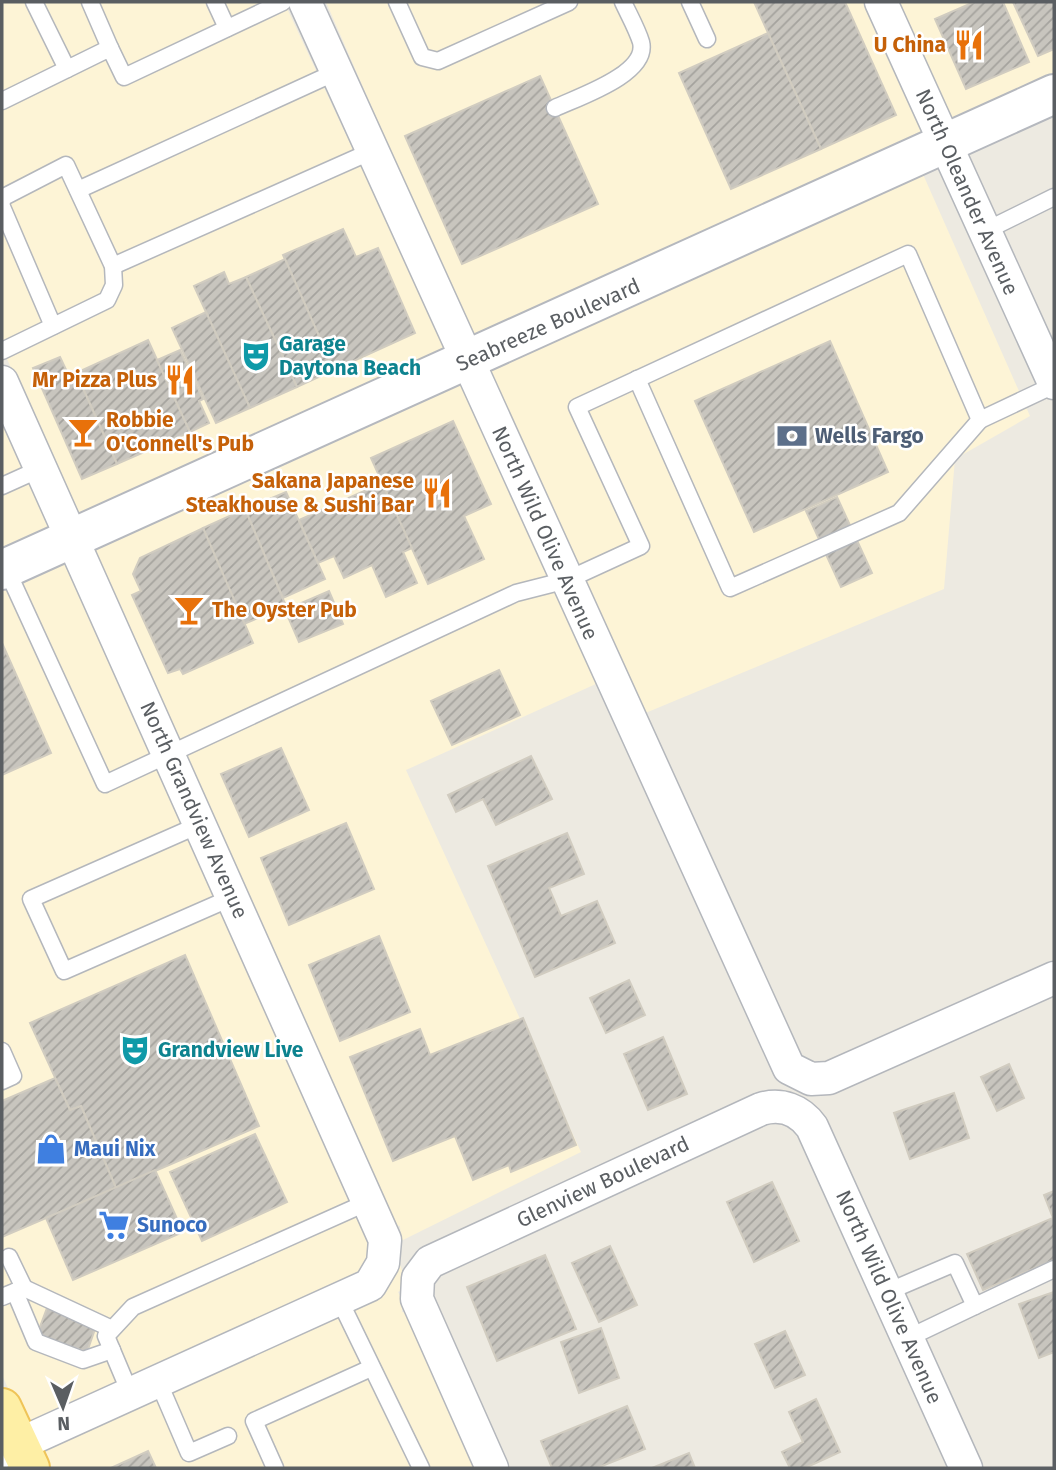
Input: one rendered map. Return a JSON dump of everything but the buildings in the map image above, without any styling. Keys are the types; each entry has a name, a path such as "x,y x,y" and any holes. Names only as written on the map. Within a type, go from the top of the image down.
{"main road":[{"name":"Seabreeze Boulevard","path":"4,569 1054,94"},
{"path":"2,1408 17,1455"}],"street":[{"name":"North Wild Olive Avenue","path":"305,2 787,1064 795,1072 811,1079 829,1078 1054,978"},
{"name":"North Oleander Avenue","path":"881,2 1054,384"},
{"name":"North Grandview Avenue","path":"2,382 385,1240 383,1263 370,1285 339,1299"},
{"name":"Glenview Boulevard","path":"492,1468 416,1299 418,1278 430,1262 761,1109 790,1109 812,1127"},
{"name":"North Wild Olive Avenue","path":"812,1127 966,1468"},
{"path":"17,1455 144,1387 339,1299"}],"lane":[{"path":"34,2 67,69"},
{"path":"90,2 124,77 283,2"},
{"path":"215,2 228,28"},
{"path":"397,2 422,57 438,61 569,2"},
{"path":"555,108 632,71 640,57 642,44 623,2"},
{"path":"690,2 707,40"},
{"path":"2,101 110,48"},
{"path":"78,190 337,72"},
{"path":"113,266 372,151"},
{"path":"2,201 4,197 66,165 113,266 114,285 107,300 2,351"},
{"path":"985,231 1054,197"},
{"path":"2,208 53,326"},
{"path":"4,569 104,784 516,593 567,580 641,546 577,407 908,254 980,420"},
{"path":"637,379 730,588 899,513 980,420 1054,384"},
{"path":"2,486 41,468"},
{"path":"201,824 31,899 64,971 233,897"},
{"path":"2,1051 13,1076 2,1081"},
{"path":"228,1436 189,1453 144,1387 112,1350 106,1336 133,1307 368,1202"},
{"path":"9,1257 14,1292 36,1342 83,1360 112,1350"},
{"path":"887,1292 955,1263 975,1306"},
{"path":"908,1338 1054,1269"},
{"path":"14,1292 112,1329"},
{"path":"339,1299 421,1468"},
{"path":"275,1468 254,1421 371,1368"}],"shaded area":[{"path":"2,2 284,2 448,353 79,517 2,348"},
{"path":"326,2 865,2 927,137 474,342"},
{"path":"896,2 1054,2 1054,77 952,125"},
{"path":"922,172 1030,416 955,459 944,589 643,714 486,370"},
{"path":"461,381 598,683 406,770 581,1152 401,1241 400,1226 393,1225 92,545"},
{"path":"2,415 54,529 2,552"},
{"path":"67,556 371,1242 370,1257 361,1272 25,1425 2,1375 2,587"},
{"path":"397,1258 405,1277 404,1289 398,1292 403,1301 402,1312 408,1313 477,1468 45,1468 38,1453"}],"place":[{"name":"U China","path":"969,45"},
{"name":"Garage Daytona Beach","path":"256,356"},
{"name":"Mr Pizza Plus","path":"180,380"},
{"name":"Robbie O'Connell's Pub","path":"83,432"},
{"name":"Wells Fargo","path":"792,436"},
{"name":"Sakana Japanese Steakhouse & Sushi Bar","path":"437,493"},
{"name":"The Oyster Pub","path":"189,610"},
{"name":"Grandview Live","path":"135,1050"},
{"name":"Maui Nix","path":"51,1149"},
{"name":"Sunoco","path":"114,1225"}]}
